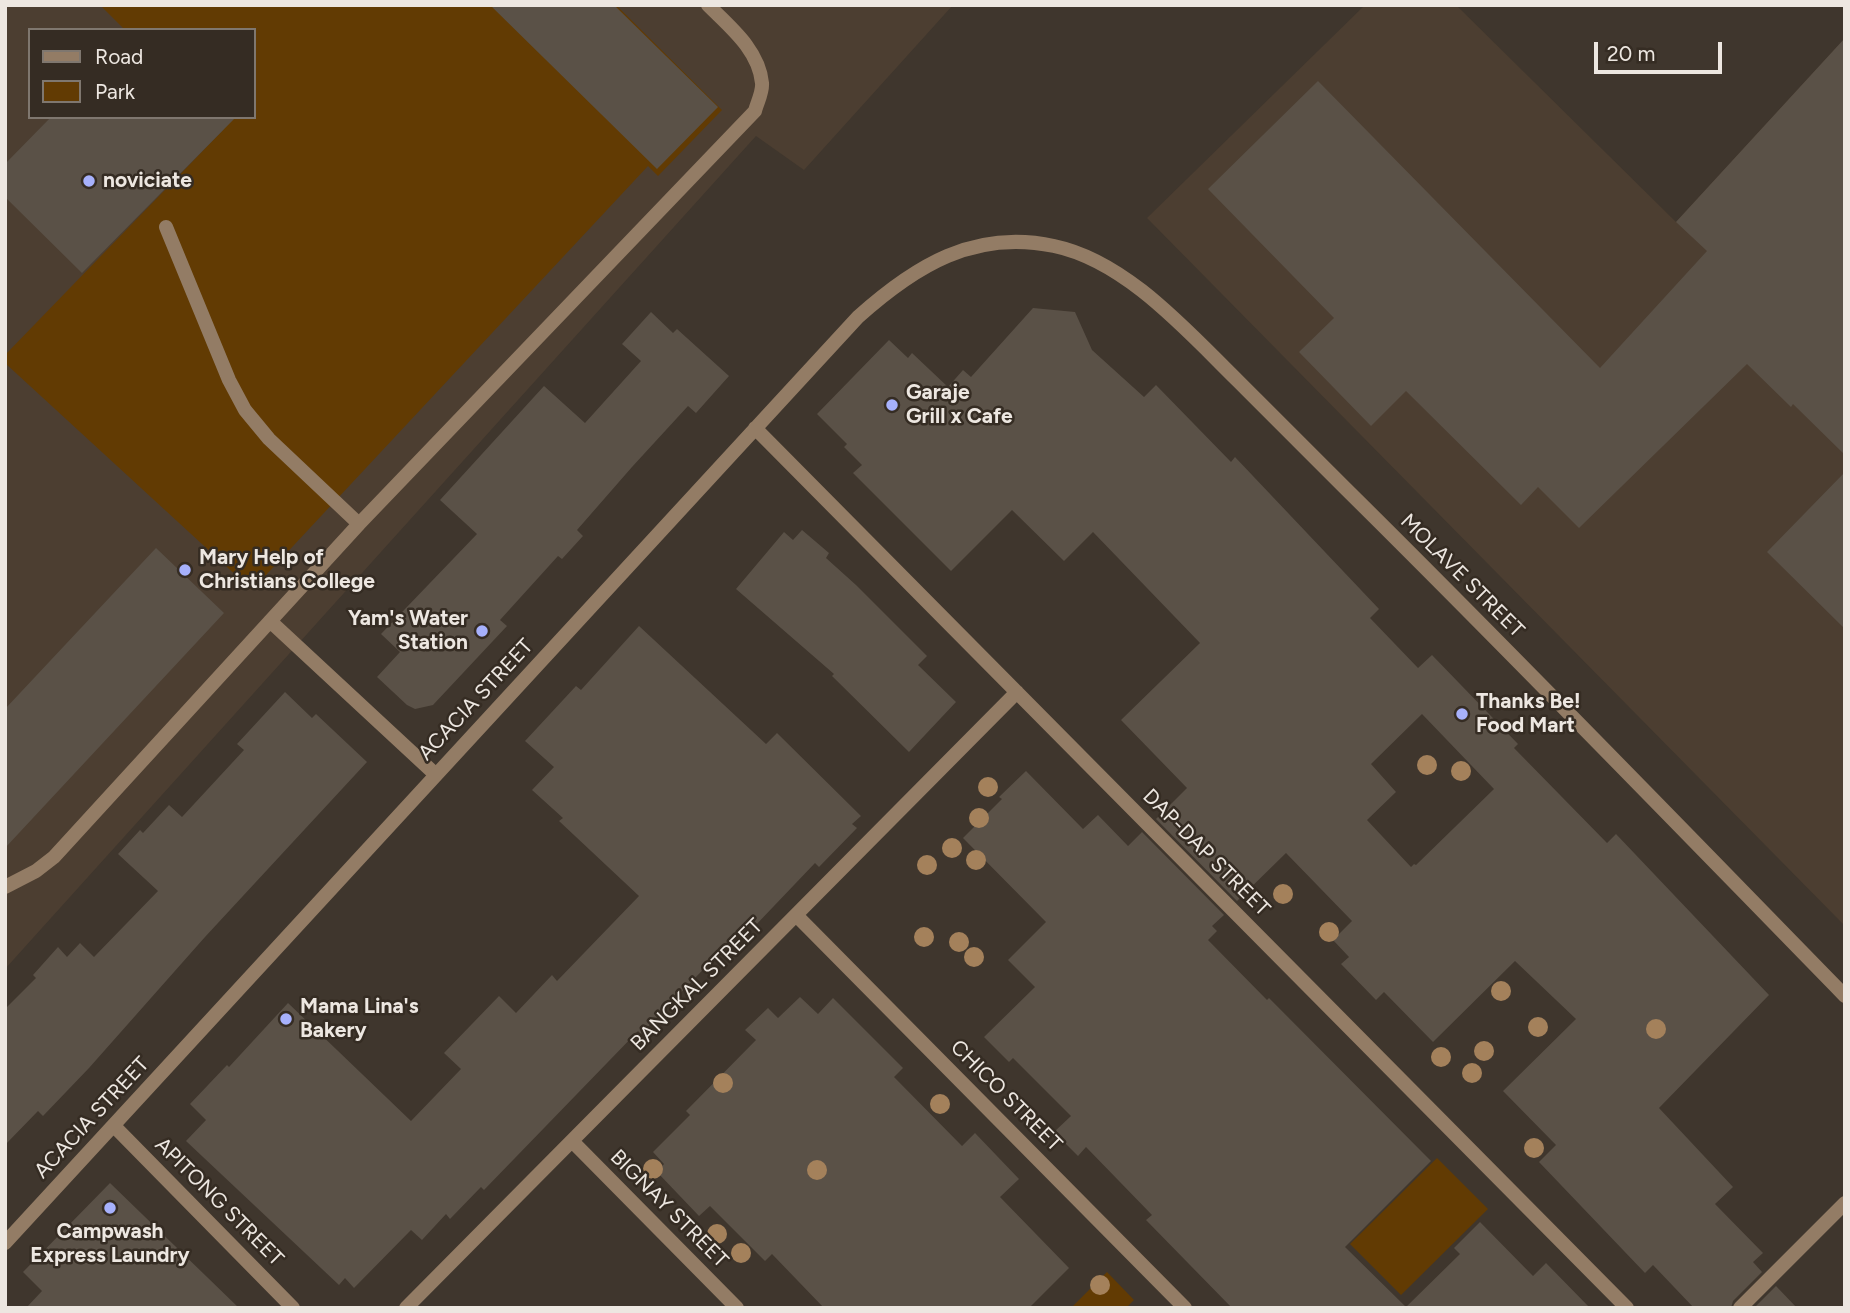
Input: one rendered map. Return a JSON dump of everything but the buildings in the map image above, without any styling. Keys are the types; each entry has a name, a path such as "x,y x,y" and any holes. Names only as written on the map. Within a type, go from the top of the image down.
{"street":[{"path":"5,887 36,871 54,857 359,524 755,111 762,86 756,60 742,39 708,5"},
{"path":"166,227 229,380 245,410 269,439 359,524"},
{"name":"ACACIA STREET","path":"5,1243 858,317 925,265 972,247 1014,242"},
{"name":"MOLAVE STREET","path":"1014,242 1054,246 1085,256 1118,274 1154,301 1195,338 1414,556 1845,996"},
{"name":"DAP-DAP STREET","path":"755,428 1627,1308"},
{"path":"270,621 435,774"},
{"name":"BANGKAL STREET","path":"406,1308 1017,692"},
{"name":"CHICO STREET","path":"796,915 1185,1308"},
{"name":"APITONG STREET","path":"114,1126 293,1308"},
{"name":"BIGNAY STREET","path":"572,1141 737,1308"},
{"path":"1740,1308 1845,1203"}],"shaded area":[{"name":"Mary Help of Christians College","path":"5,5 953,5 804,170 756,136 5,969"},
{"path":"1365,5 1456,5 1676,222 1845,38 1845,926 1147,218"}],"green space":[{"path":"100,5 616,5 722,110 658,176 648,166 252,590 5,363 5,355 224,129 215,119 256,119 256,28 123,28"},
{"path":"1437,1158 1488,1209 1401,1295 1350,1244"},
{"path":"1107,1272 1134,1300 1126,1308 1071,1308"}],"place":[{"name":"noviciate","path":"89,181"},
{"name":"Garaje Grill x Cafe","path":"892,405"},
{"name":"Mary Help of Christians College","path":"185,570"},
{"name":"Yam's Water Station","path":"482,631"},
{"name":"Thanks Be! Food Mart","path":"1462,714"},
{"name":"Mama Lina's Bakery","path":"286,1019"},
{"name":"Campwash Express Laundry","path":"110,1208"}]}
